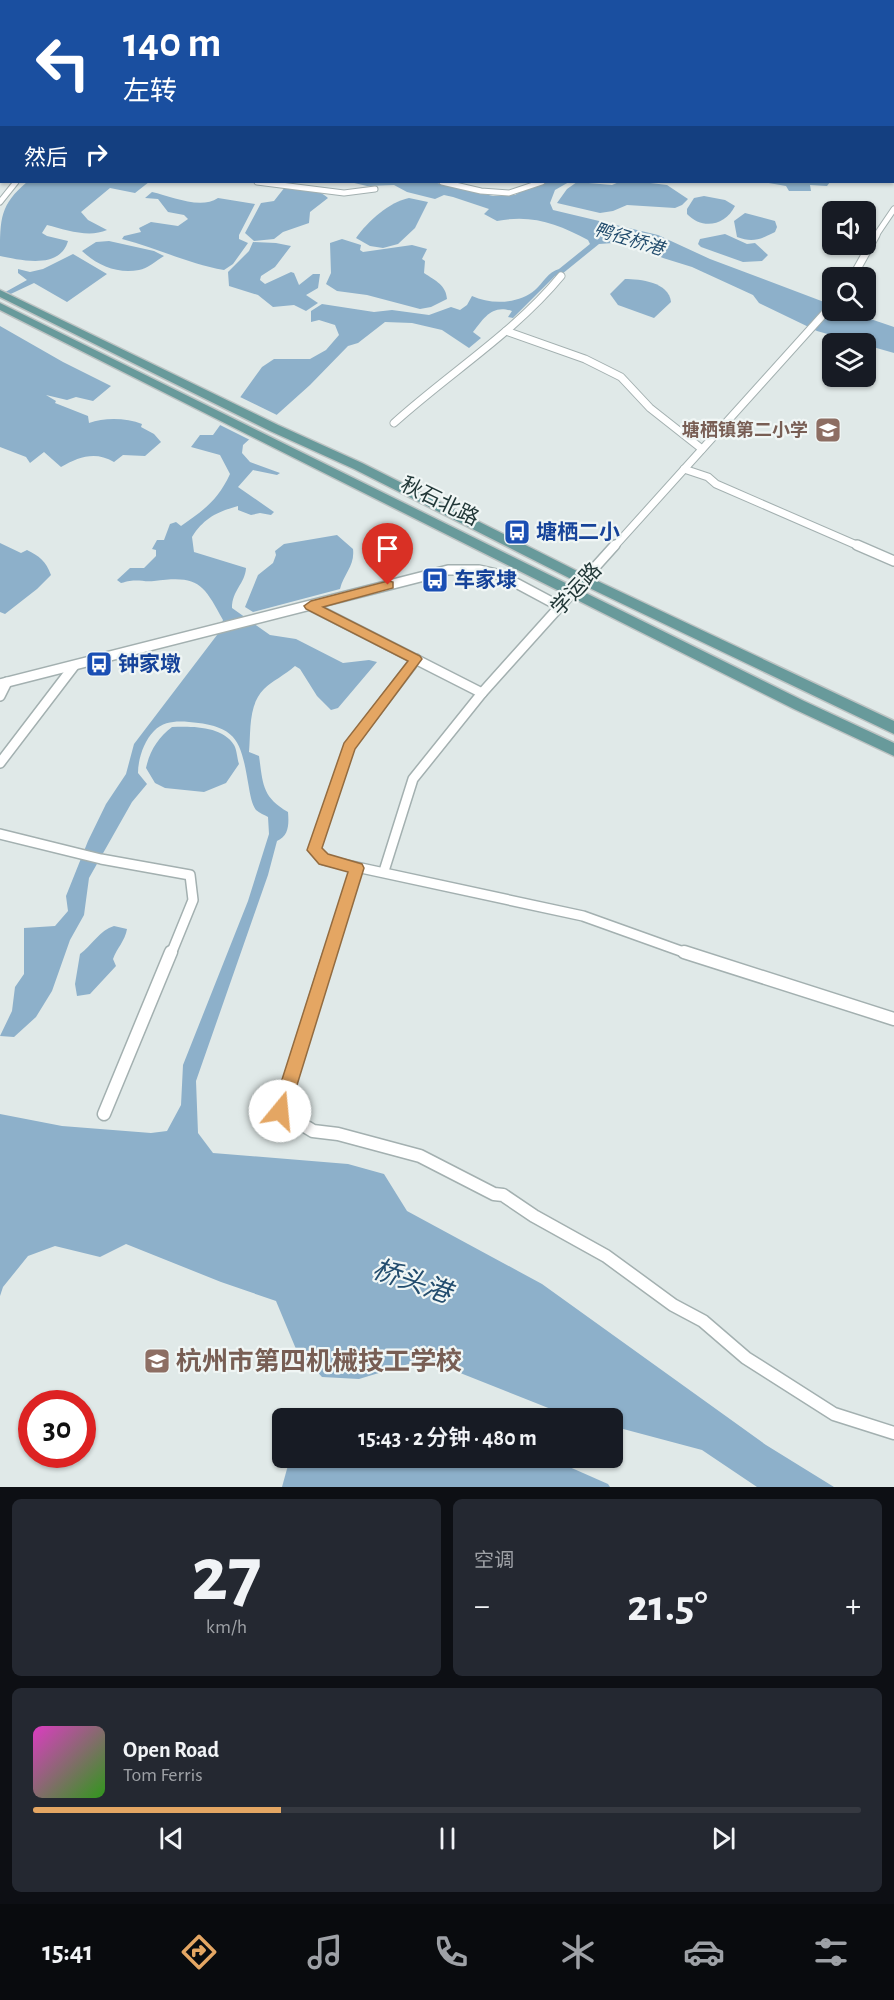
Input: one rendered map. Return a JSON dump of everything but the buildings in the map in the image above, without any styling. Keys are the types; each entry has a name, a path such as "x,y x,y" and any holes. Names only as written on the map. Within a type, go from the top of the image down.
{"main road":[{"name":"秋石北路","path":"0,293 274,428 358,466 584,580 894,728"},
{"name":"秋石北路","path":"0,306 799,705 894,750"}],"street":[{"path":"0,202 15,183"},
{"path":"265,183 344,193 375,189"},
{"path":"446,183 481,191 509,193 539,183"},
{"path":"858,267 869,245 894,209"},
{"path":"394,423 430,390 500,334 507,331 561,276"},
{"name":"学运路","path":"384,871 413,779 482,693 822,316"},
{"path":"507,331 585,359 621,377 650,408 702,449"},
{"path":"684,469 708,477 716,484 894,561"},
{"path":"0,696 3,683 448,570 476,568 509,578 532,593 559,606"},
{"path":"311,606 482,693"},
{"path":"416,659 349,747 314,850 324,860 357,868 384,871 583,916 640,938 894,1019"},
{"path":"0,763 74,666"},
{"path":"0,834 101,858 190,875 193,900 104,1114"},
{"path":"357,868 280,1111 313,1131 338,1134 420,1156 494,1194 503,1195 534,1216 606,1256 673,1305 703,1321 746,1358 834,1414 894,1432"}],"water":[{"path":"26,183 148,183 135,193 110,188 81,212 88,220 107,230 85,233 47,225 42,233 68,241 64,250 57,256 38,261 0,256 3,213 18,190"},
{"path":"354,183 437,183 493,196 515,195 535,183 567,183 555,190 550,203 553,210 658,235 710,259 822,301 822,321 876,321 894,327 894,353 876,348 876,333 817,331 759,303 753,295 692,267 663,258 627,242 599,244 562,274 555,276 513,318 508,317 512,311 505,309 489,314 473,332 481,338 469,348 442,330 412,323 385,322 358,343 348,346 310,385 243,445 242,453 250,462 280,473 277,475 253,470 238,487 274,512 271,515 260,513 251,515 238,510 238,506 217,513 206,520 192,537 194,552 246,568 234,596 232,608 270,635 296,639 343,663 369,660 377,662 338,708 331,710 317,696 300,669 295,666 264,689 255,703 251,719 249,752 259,756 265,789 273,801 288,812 288,825 284,836 277,841 268,875 196,1081 198,1133 213,1153 348,1164 384,1174 407,1211 542,1284 766,1445 834,1487 757,1487 702,1450 623,1429 623,1408 548,1408 425,1359 359,1379 322,1377 296,1349 276,1301 126,1244 100,1257 55,1246 28,1256 3,1287 0,1296 0,1114 62,1126 151,1133 167,1131 181,1105 183,1065 248,901 269,834 268,817 257,811 253,805 240,748 228,733 206,724 189,722 171,722 154,731 142,750 139,762 138,773 147,784 132,802 89,878 84,915 70,940 52,991 36,1017 14,1037 0,1036 12,1011 15,987 24,974 24,928 55,926 68,911 66,896 106,804 126,774 134,744 217,635 223,620 210,597 198,584 181,579 135,580 121,583 117,580 130,568 144,568 156,556 156,550 152,549 157,540 164,540 170,524 176,522 181,526 197,515 210,504 225,483 230,474 220,455 191,447 200,435 213,435 262,367 274,359 310,359 326,350 339,335 335,325 319,320 311,322 311,311 322,304 374,312 392,310 429,315 451,307 460,310 467,305 472,296 488,301 505,302 528,295 590,244 588,240 577,234 555,225 522,219 497,221 484,214 489,209 444,195 435,199 407,192 394,185 367,186"},
{"path":"576,183 612,185 650,183 667,185 688,199 675,208 627,205 600,213 557,203 567,189"},
{"path":"769,183 829,183 827,186 810,185 811,191 789,191 786,186"},
{"path":"285,187 313,190 328,198 310,212 309,223 283,232 274,239 254,241 245,233 261,203 274,201"},
{"path":"152,192 194,202 203,203 218,198 255,204 239,235 239,239 248,243 233,264 224,270 198,264 122,239 124,236 141,232 139,228 151,222 178,226 188,219 184,215 168,212 158,199 145,198"},
{"path":"704,196 725,200 735,206 731,213 719,222 706,224 699,222 687,214 687,209 694,198"},
{"path":"409,198 428,202 415,228 398,244 383,248 370,246 356,238 380,213 401,200"},
{"path":"745,213 775,221 777,227 775,232 757,239 748,240 737,237 734,221"},
{"path":"725,234 747,244 755,243 768,255 762,261 743,262 698,244 700,239"},
{"path":"342,239 361,245 360,250 363,252 412,245 427,249 422,259 425,261 424,273 442,287 447,299 431,307 420,309 367,295 337,291 326,284 331,273 330,243"},
{"path":"109,241 154,251 164,256 142,269 123,271 102,265 82,251 96,242"},
{"path":"253,242 291,246 275,267 261,276 260,280 265,284 291,272 294,273 299,285 313,274 320,274 318,288 306,295 318,303 306,311 294,305 273,307 258,295 229,286 228,272 249,251"},
{"path":"73,254 107,274 67,302 34,283 0,299 0,295 27,280 18,273 18,269 30,272 43,269"},
{"path":"625,279 646,281 660,286 669,295 671,302 654,318 618,305 610,294"},
{"path":"0,326 111,386 93,401 76,397 67,400 46,395 56,401 55,403 88,416 89,423 116,419 142,424 141,427 154,434 161,442 145,456 123,455 114,462 94,456 74,460 61,467 44,452 30,463 26,457 0,447"},
{"path":"337,535 353,549 351,565 340,589 253,612 245,607 258,575 273,563 275,551 284,544"},
{"path":"0,543 21,553 27,550 35,554 42,560 51,575 5,614 0,612"},
{"path":"172,727 206,728 229,739 235,747 239,764 226,783 204,792 165,788 155,783 146,768 155,745"},
{"path":"114,926 127,929 113,959 116,966 90,994 77,996 75,984 80,954 100,934"},
{"path":"287,1468 572,1468 610,1487 282,1487"}],"pier":[{"path":"238,396 279,416 252,441 218,424"}],"place":[{"name":"塘栖镇第二小学","path":"828,430"},
{"name":"塘栖二小","path":"517,532"},
{"name":"车家埭","path":"435,580"},
{"name":"钟家墩","path":"99,664"},
{"name":"杭州市第四机械技工学校","path":"157,1361"}],"route":[{"path":"280,1111 357,868 324,860 314,850 349,747 416,659 311,606 388,585"}],"water label":[{"name":"鸭径桥港","path":"629,239"},
{"name":"桥头港","path":"412,1281"}]}
